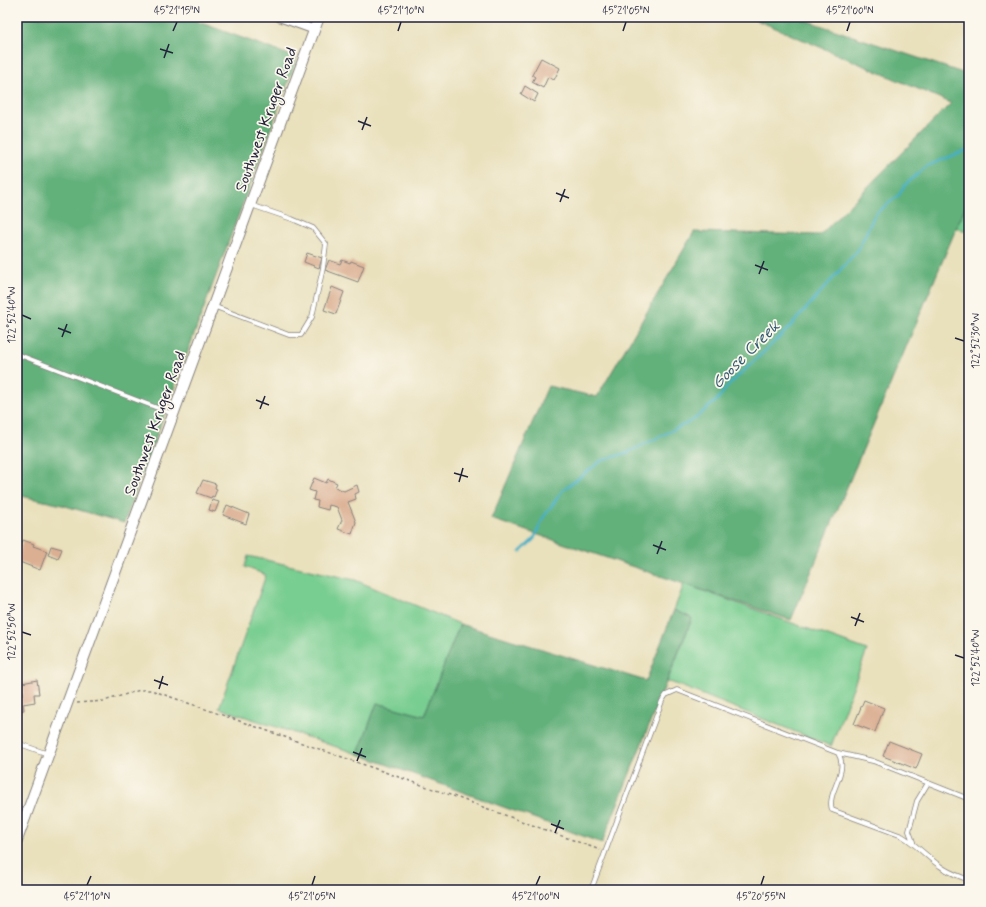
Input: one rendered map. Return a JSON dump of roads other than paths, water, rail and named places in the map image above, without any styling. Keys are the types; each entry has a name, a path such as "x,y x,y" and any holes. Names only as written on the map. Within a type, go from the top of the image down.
{"street":[{"path":"279,17 314,30"},
{"name":"Southwest Kruger Road","path":"17,840 319,17"}],"lane":[{"path":"213,306 289,335 301,335 312,317 323,268 326,244 313,228 292,219 250,205"},
{"path":"17,354 173,414"},
{"path":"591,890 662,701 666,695 677,690 838,753 873,761 969,799"},
{"path":"17,743 48,754"},
{"path":"838,753 842,758 842,767 832,800 832,810 902,836 913,843 939,866 969,880"},
{"path":"913,843 910,830 917,801 928,783"}],"waterway":[{"name":"Goose Creek","path":"520,552 534,539 543,518 563,490 601,461 629,452 693,420 716,401 730,384 788,329 858,250 875,214 899,195 904,186 927,166 969,149"}]}
